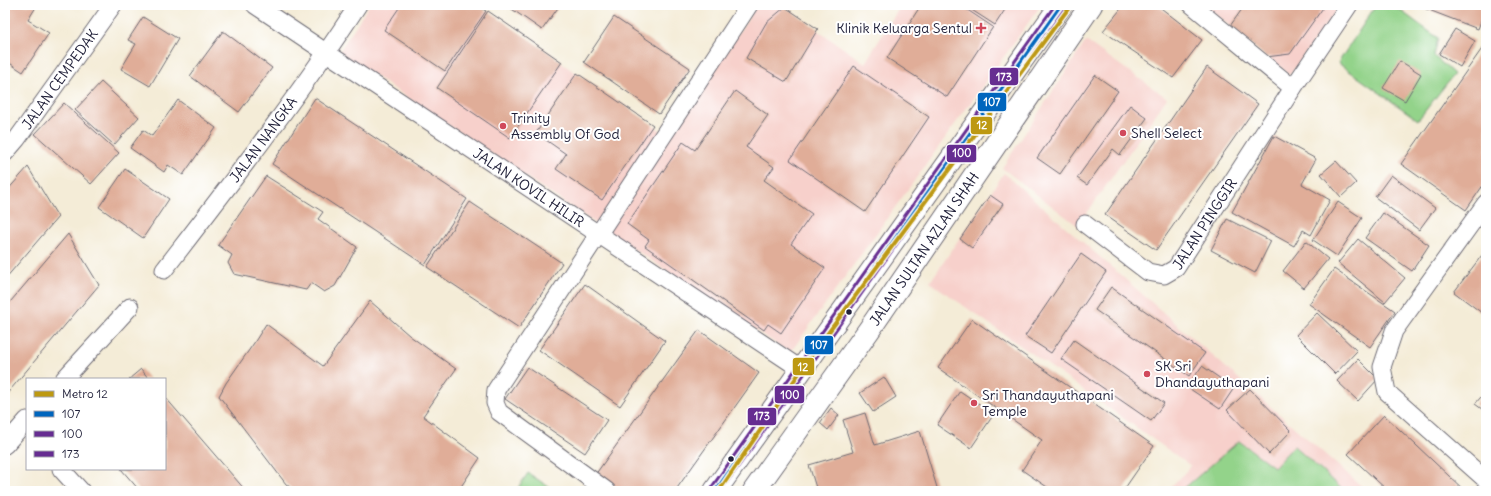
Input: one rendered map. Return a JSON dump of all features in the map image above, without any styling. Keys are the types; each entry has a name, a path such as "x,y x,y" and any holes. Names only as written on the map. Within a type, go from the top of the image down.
{"main road":[{"name":"JALAN SULTAN AZLAN SHAH","path":"715,491 1061,5"},
{"name":"JALAN SULTAN AZLAN SHAH","path":"754,491 869,330 1091,5"}],"street":[{"name":"JALAN CEMPEDAK","path":"5,153 17,139 113,5"},
{"name":"JALAN KOVIL HILIR","path":"255,5 802,370"},
{"name":"JALAN NANGKA","path":"164,270 253,155 327,53 358,5"},
{"path":"607,491 499,412 495,403 496,390 749,5"},
{"path":"1192,5 1293,88"},
{"name":"JALAN PINGGIR","path":"1085,224 1148,272 1164,274 1176,268 1349,5"},
{"path":"1486,203 1394,331 1382,367 1387,392 1486,480"},
{"path":"65,378 130,307"},
{"path":"5,445 25,426"},
{"path":"62,470 82,491"}],"shaded area":[{"path":"369,5 476,5 670,137 757,5 780,5 865,63 901,5 1041,5 790,353 339,52"},
{"path":"1205,5 1340,5 1290,75"},
{"path":"1086,41 1167,98 1078,226 1002,168"},
{"name":"SK Sri Dhandayuthapani","path":"1004,173 1367,491 1167,491 1191,466 930,282"}],"green space":[{"path":"1376,5 1393,5 1438,38 1434,56 1454,74 1418,120 1338,63"},
{"path":"1239,441 1274,467 1294,446 1344,491 1181,491"},
{"path":"528,473 555,491 516,491"}],"building":[{"path":"5,5 34,5 36,7 28,20 49,33 23,72 5,60"},
{"path":"401,5 476,5 486,11 445,71 384,30"},
{"path":"506,5 560,5 542,30"},
{"path":"921,5 960,5 993,27 947,97 887,58"},
{"path":"964,5 1008,5 995,25"},
{"path":"1124,5 1157,5 1202,40 1173,78 1103,31"},
{"path":"1245,5 1325,5 1290,54 1266,57 1230,26"},
{"path":"1416,5 1486,5 1486,8 1478,29"},
{"path":"785,7 818,29 786,82 746,58 766,23"},
{"path":"488,11 562,62 510,138 437,88"},
{"path":"143,17 178,39 150,86 121,69 136,44 128,40"},
{"path":"614,17 690,68 659,114 584,62"},
{"path":"1455,29 1475,41 1460,67 1439,54"},
{"path":"223,31 272,68 239,112 190,76"},
{"path":"1486,43 1486,181 1466,210 1401,164"},
{"path":"1400,61 1421,74 1405,101 1383,88"},
{"path":"854,66 929,117 865,212 790,160"},
{"path":"1207,67 1258,104 1156,250 1105,215"},
{"path":"577,73 653,125 602,200 556,169 566,154 536,133"},
{"path":"1095,75 1118,91 1060,174 1037,158"},
{"path":"101,82 139,117 114,145 75,110"},
{"path":"735,91 768,115 746,147 774,167 764,180 812,214 791,244 825,268 781,333 768,324 764,330 645,246 649,240 627,224 683,142 695,150"},
{"path":"315,98 467,199 425,265 272,164"},
{"path":"178,100 216,128 183,175 168,165 164,172 130,148 143,130 152,136"},
{"path":"64,103 119,153 91,184 35,134"},
{"name":"Shell Select","path":"1130,105 1147,118 1120,155 1113,149 1087,185 1077,178"},
{"path":"1274,136 1316,159 1302,184 1330,200 1311,235 1303,230 1294,246 1232,212"},
{"path":"1336,161 1356,183 1341,197 1321,174"},
{"path":"28,167 58,217 5,279 5,193"},
{"path":"125,169 169,199 143,238 99,207"},
{"path":"1391,175 1435,208 1419,230 1375,197"},
{"path":"266,176 323,212 318,219 357,247 335,286 324,292 311,283 306,290 234,274 228,263 232,255 218,245"},
{"path":"990,195 1003,204 972,248 960,239"},
{"path":"470,202 562,263 519,328 427,267"},
{"path":"1338,202 1362,218 1337,256 1313,240"},
{"path":"1383,213 1429,245 1412,271 1365,238"},
{"path":"1227,219 1271,241 1255,273 1211,250"},
{"path":"68,234 99,285 5,396 5,308"},
{"path":"1358,239 1405,278 1385,302 1338,263"},
{"path":"1306,241 1328,259 1304,288 1283,271"},
{"path":"1081,254 1106,272 1051,353 1025,336"},
{"path":"1482,255 1486,258 1486,316 1454,292"},
{"path":"1334,269 1395,311 1370,347 1309,304"},
{"path":"585,284 665,341 620,406 539,350"},
{"path":"1111,287 1205,353 1189,376 1095,310"},
{"path":"370,301 410,336 456,369 423,416 480,458 458,491 295,491 286,484 219,396 226,383 266,324 323,366"},
{"path":"1317,313 1357,351 1335,374 1296,335"},
{"path":"972,319 1154,446 1123,491 1053,491 1022,470 1042,440 938,368"},
{"path":"699,330 759,373 675,491 617,491 595,475"},
{"path":"1074,340 1164,403 1151,421 1061,359"},
{"path":"1358,359 1378,379 1358,401 1337,381"},
{"path":"1202,366 1234,388 1220,409 1187,387"},
{"path":"527,367 607,420 585,453 505,399"},
{"path":"141,369 148,378 130,378"},
{"path":"884,377 896,397 873,412 860,393"},
{"path":"1250,389 1291,431 1269,454 1227,410"},
{"path":"960,391 994,414 971,448 937,425"},
{"path":"1486,391 1486,412 1475,404"},
{"path":"166,398 246,491 140,491 122,470 166,470"},
{"path":"831,408 839,415 828,430 820,423"},
{"path":"865,413 875,445 920,431 938,491 817,491 809,465 853,452 843,420"},
{"path":"1384,415 1465,491 1388,491 1348,454"}],"metro line":[{"name":"12","path":"719,491 808,360 1071,5"}],"transit line":[{"name":"173","path":"711,488 1055,5"},
{"name":"107","path":"715,491 1061,5"},
{"name":"100","path":"721,491 1065,8"}],"place":[{"name":"Klinik Keluarga Sentul","path":"981,28"},
{"name":"Trinity Assembly Of God","path":"503,126"},
{"name":"Shell Select","path":"1123,133"},
{"name":"SK Sri Dhandayuthapani","path":"1147,374"},
{"name":"Sri Thandayuthapani Temple","path":"974,403"}]}
